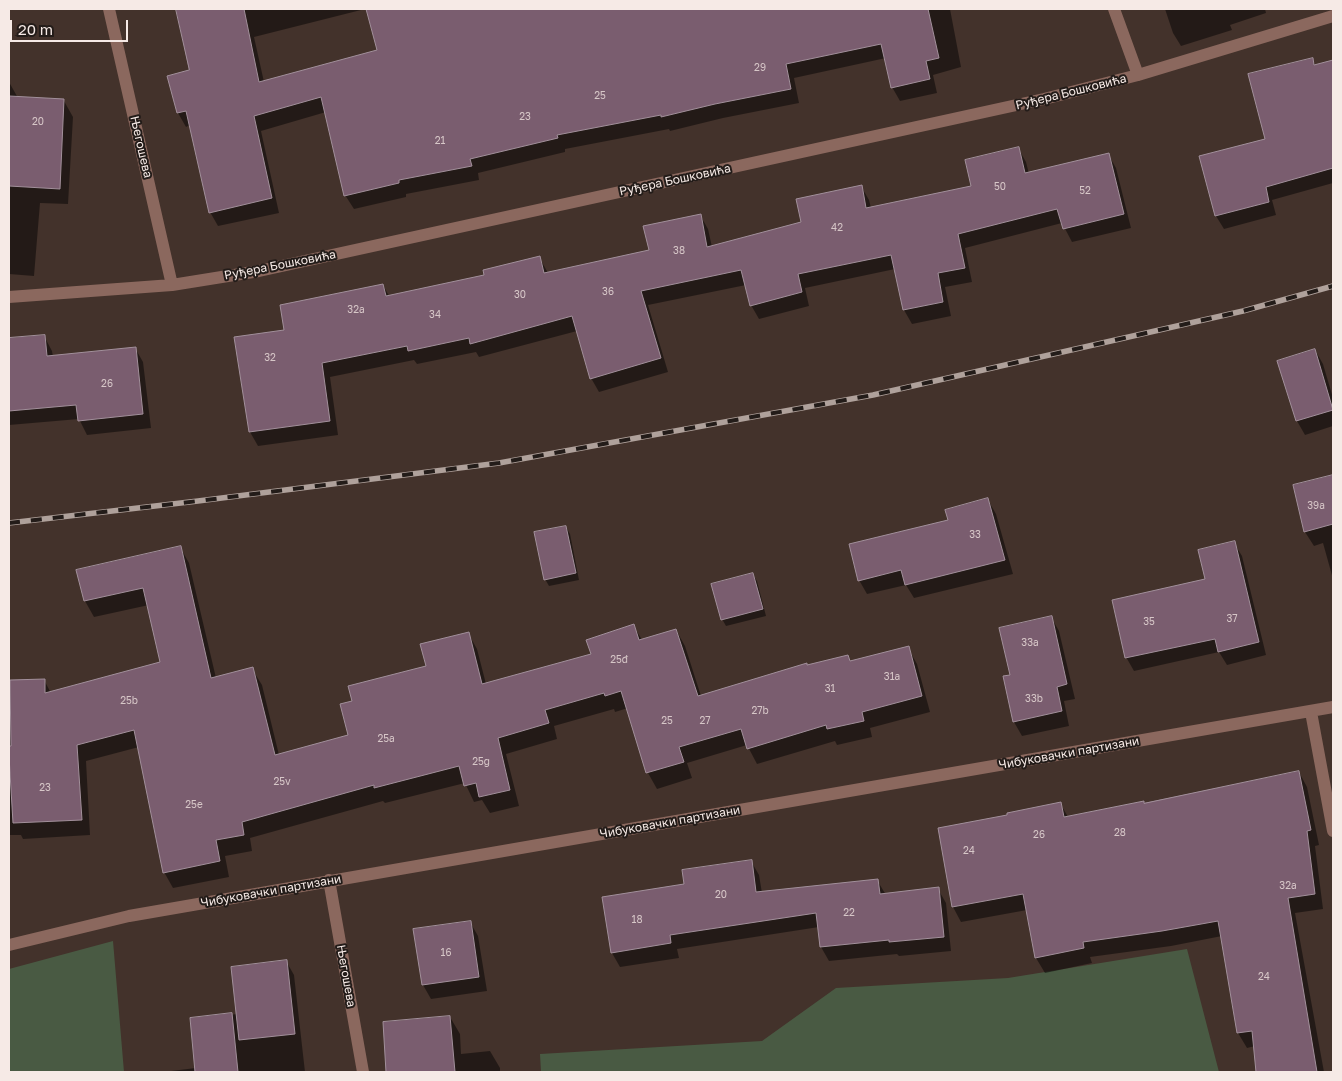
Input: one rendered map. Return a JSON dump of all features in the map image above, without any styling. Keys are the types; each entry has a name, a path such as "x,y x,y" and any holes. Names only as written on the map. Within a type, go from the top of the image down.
{"street":[{"name":"Његошева","path":"109,9 172,285"},
{"path":"1114,9 1138,76"},
{"name":"Руђера Бошковића","path":"9,297 172,285 259,271 1044,99 1138,76 1333,16"},
{"name":"Чибуковачки партизани","path":"9,945 129,916 329,880 1333,707"},
{"path":"1311,712 1333,831"},
{"name":"Његошева","path":"329,880 363,1072"}],"green space":[{"path":"113,941 124,1072 9,1072 9,969"},
{"path":"1187,949 1219,1072 541,1072 540,1054 762,1041 836,988 1008,978"}],"building":[{"path":"176,9 244,9 259,82 377,50 366,9 928,9 939,58 926,61 930,79 891,88 881,44 786,64 791,89 661,117 661,115 557,135 558,138 470,159 472,166 399,180 399,183 344,196 321,97 254,116 272,198 209,213 186,111 177,113 167,76 189,70"},
{"path":"1313,58 1314,65 1333,60 1333,168 1266,187 1269,202 1215,216 1199,156 1265,139 1248,74"},
{"path":"9,96 64,99 60,189 9,186"},
{"path":"1019,147 1025,173 1109,153 1124,214 1063,229 1057,209 958,234 965,268 938,273 943,302 903,310 891,255 798,274 802,292 750,306 741,270 641,291 661,358 590,379 572,316 470,344 469,338 408,351 407,346 322,363 330,421 249,432 234,337 284,330 280,305 383,284 386,296 484,275 483,270 540,256 544,273 649,250 643,226 701,214 707,247 801,222 796,199 862,185 866,208 971,186 965,160"},
{"path":"45,335 47,356 136,347 143,414 78,421 76,405 9,411 9,338"},
{"path":"1315,349 1333,410 1296,421 1277,361"},
{"path":"1333,475 1333,524 1304,532 1293,485"},
{"path":"988,498 1005,560 905,585 901,570 858,581 849,544 948,520 945,510"},
{"path":"566,526 576,573 544,580 534,532"},
{"path":"1235,541 1259,642 1218,652 1215,639 1125,658 1112,600 1205,579 1198,550"},
{"path":"181,546 211,678 253,667 275,755 348,735 340,704 352,701 348,686 426,666 420,644 469,632 482,684 591,654 586,640 634,624 639,640 676,629 698,696 807,663 807,665 848,655 850,661 909,646 922,696 862,712 864,721 827,729 826,725 747,749 741,729 679,747 684,762 646,773 621,691 605,696 604,693 545,710 549,723 498,738 510,790 479,797 476,783 464,786 459,766 374,788 374,785 242,822 244,835 216,840 220,861 163,873 134,730 77,745 82,820 13,823 9,756 9,746 11,746 10,680 45,679 45,693 160,662 143,588 84,601 76,570"},
{"path":"753,573 763,609 721,620 711,584"},
{"path":"1052,616 1067,684 1057,687 1062,711 1013,722 1003,676 1010,675 999,628"},
{"path":"1299,771 1311,830 1307,831 1315,894 1288,898 1317,1072 1256,1072 1252,1031 1237,1033 1218,921 1083,942 1084,948 1035,958 1023,894 952,907 938,828 1007,815 1007,813 1061,802 1064,817 1144,801 1144,803"},
{"path":"752,860 756,892 878,879 880,894 939,887 944,937 820,947 816,913 670,935 671,943 611,953 602,897 684,884 682,870"},
{"path":"471,921 479,977 422,985 413,929"},
{"path":"287,960 295,1034 239,1040 231,967"},
{"path":"232,1013 238,1072 195,1072 190,1018"},
{"path":"450,1016 455,1072 386,1072 383,1022"}],"railway":[{"path":"9,523 499,463 873,395 1243,311 1333,286"}]}
